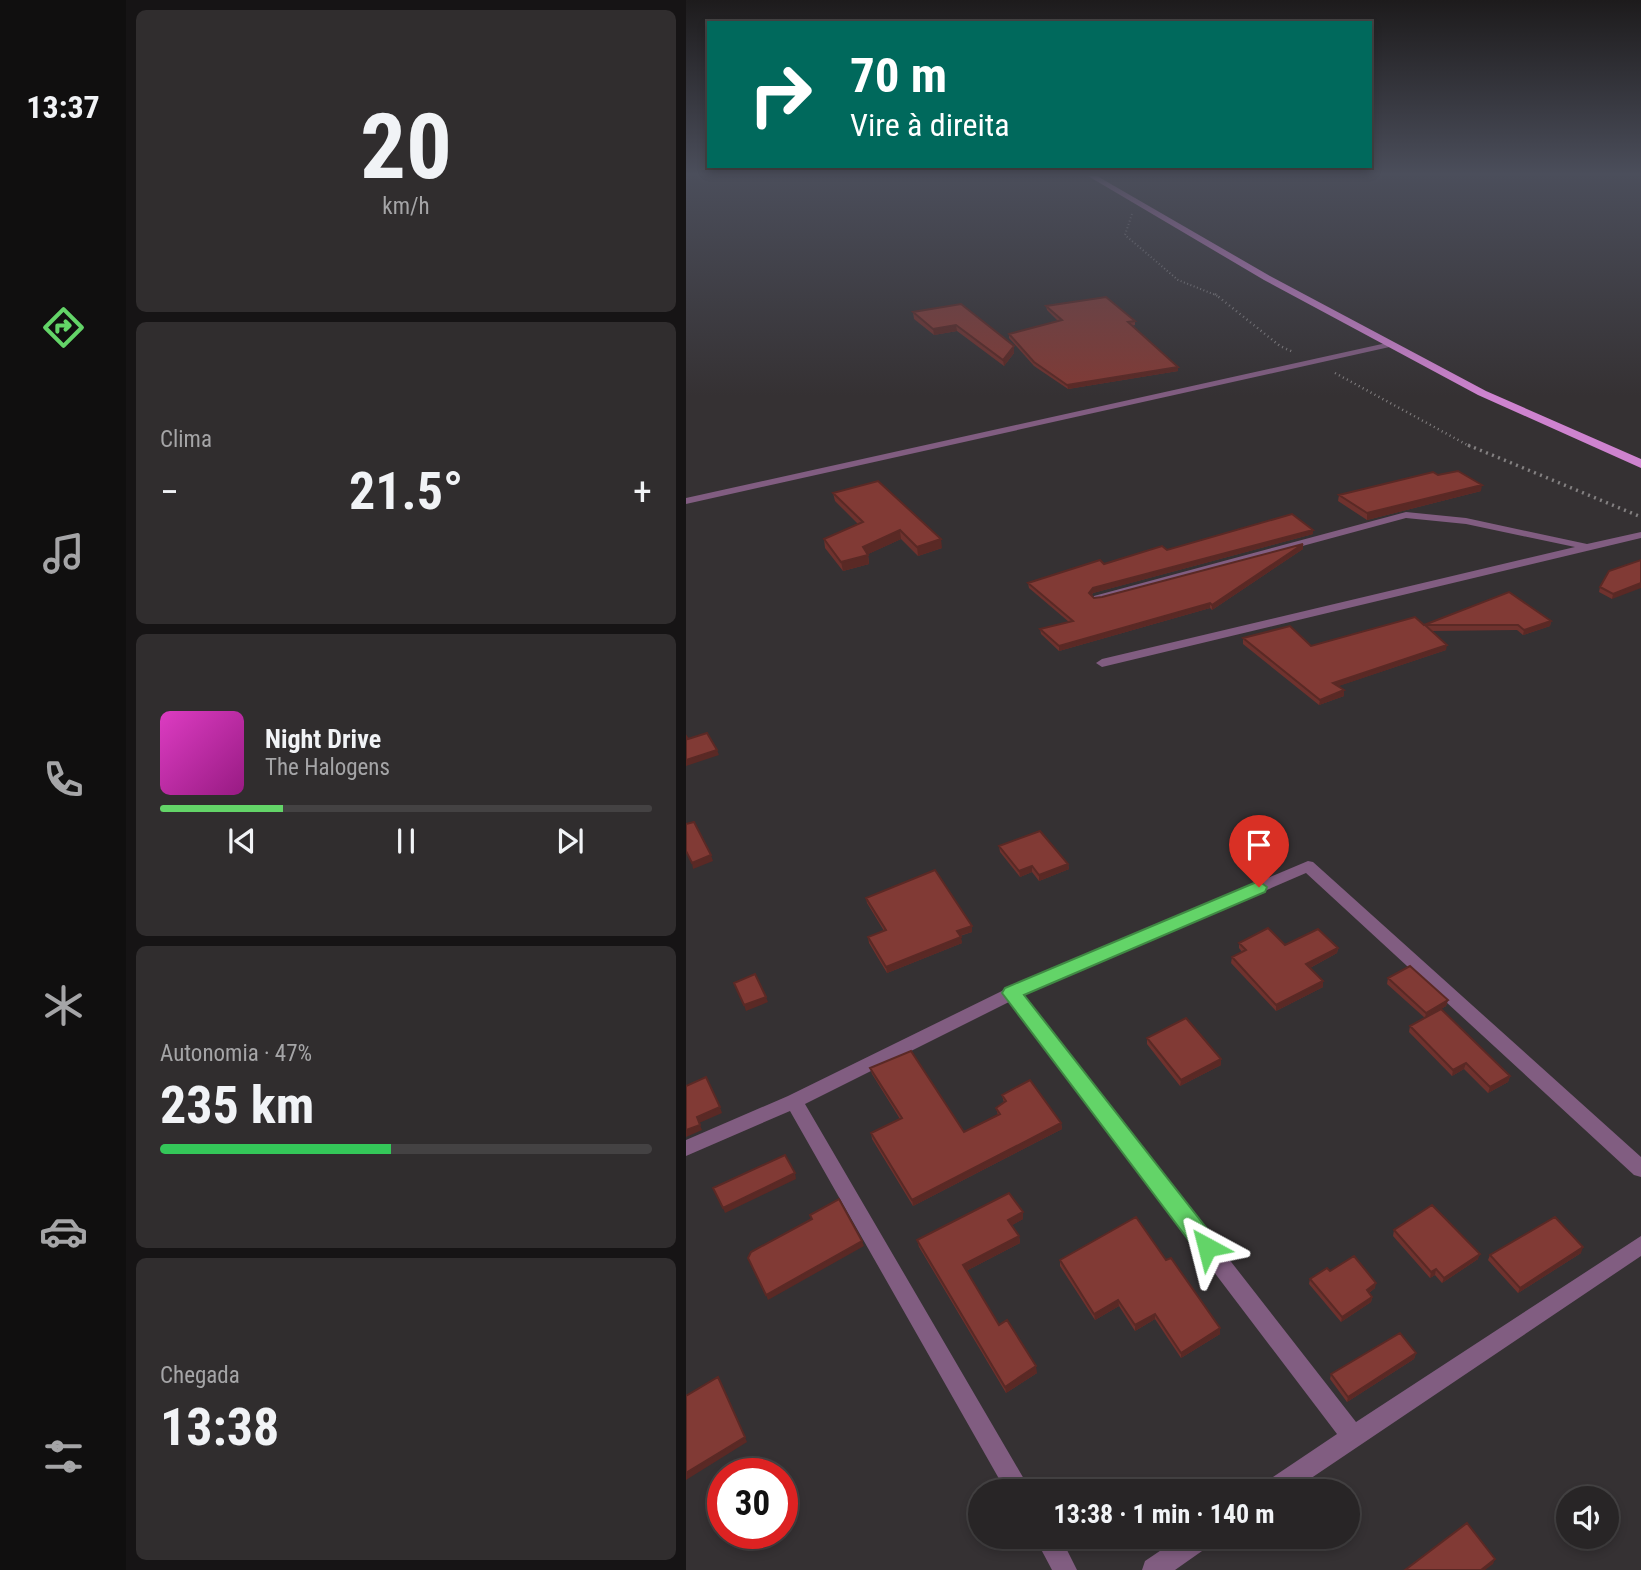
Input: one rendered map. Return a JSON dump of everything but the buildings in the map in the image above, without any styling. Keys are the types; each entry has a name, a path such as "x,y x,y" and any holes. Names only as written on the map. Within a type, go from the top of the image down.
{"main road":[{"path":"1222,249 1482,393 1641,464"}],"street":[{"path":"686,501 1391,344"},
{"path":"1098,598 1406,515 1466,521 1587,547"},
{"path":"1102,663 1641,535"},
{"path":"686,1148 794,1101 1012,993 1308,866 1641,1169"},
{"path":"1012,993 1353,1437"},
{"path":"794,1101 1013,1479"},
{"path":"1290,1479 1641,1245"},
{"path":"1053,1549 1065,1570"},
{"path":"1154,1570 1185,1549"}],"path":[{"path":"1142,249 1178,280 1217,295 1280,346 1315,361 1471,447 1641,517"}],"route":[{"path":"1207,1247 1012,993 1259,887"}]}
